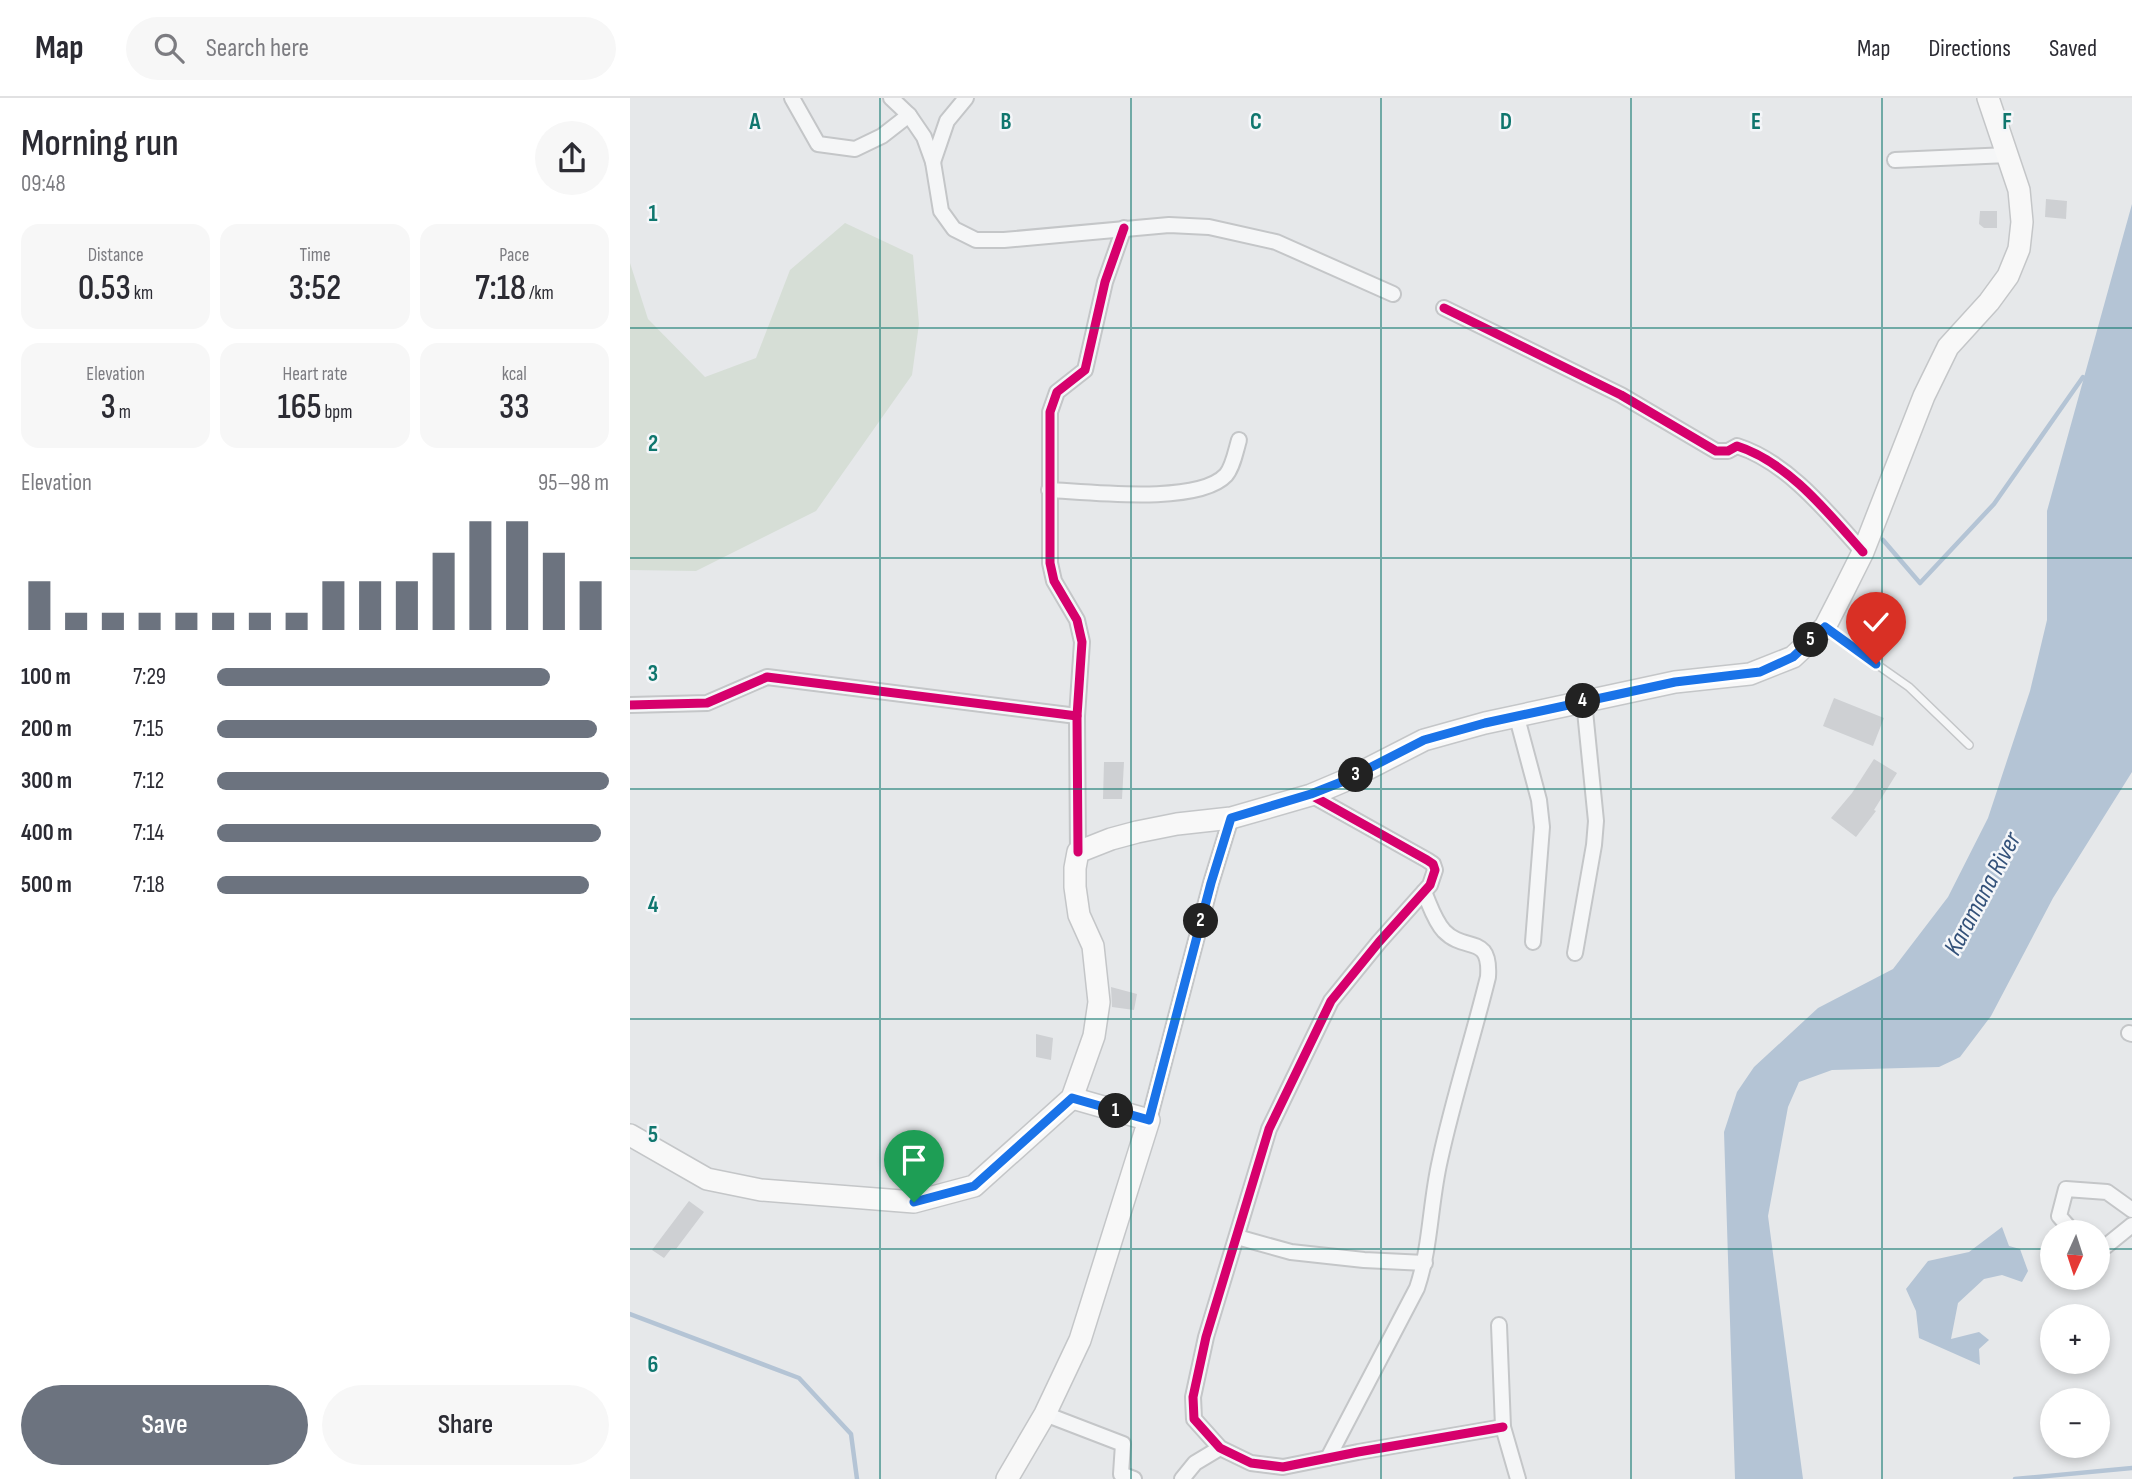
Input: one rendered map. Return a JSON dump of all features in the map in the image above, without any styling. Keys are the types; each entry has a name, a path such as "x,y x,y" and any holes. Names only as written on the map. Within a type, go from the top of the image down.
{"main road":[{"path":"630,1135 706,1179 761,1190 914,1202 974,1186 1072,1098 1094,1036 1099,1002 1093,946 1079,915 1075,887 1078,852 1137,832 1231,818 1311,794 1344,781 1424,740 1516,714 1675,682 1760,672 1793,657 1825,627 1863,552 1924,396 1948,348 2008,276 2019,249 2022,222 2019,190 1988,98"},
{"path":"1007,1479 1045,1414 1090,1313 1149,1120 1072,1098"}],"street":[{"path":"792,98 818,144 855,149 883,136 909,115"},
{"path":"891,98 909,115 925,138 933,162 941,212 954,229 976,240 1004,240 1169,225 1209,227 1276,242 1392,294"},
{"path":"933,162 947,121 966,98"},
{"path":"1895,160 2008,155"},
{"path":"1078,852 1077,716 1082,642 1077,620 1054,581 1050,563 1050,412 1057,392 1086,370 1105,282 1124,228"},
{"path":"1444,308 1621,395 1716,451 1728,451 1737,446 1751,450 1814,497 1863,552"},
{"path":"1049,490 1118,494 1180,493 1213,485 1228,474 1239,440"},
{"path":"630,705 707,703 767,677 1077,716"},
{"path":"1575,953 1594,845 1595,821 1584,701"},
{"path":"1516,714 1539,800 1542,827 1533,942"},
{"path":"1311,794 1433,864 1433,877 1424,892 1331,1001 1269,1129 1206,1337 1193,1397 1194,1419 1220,1448 1251,1463 1283,1467 1503,1427"},
{"path":"1149,1120 1211,883 1231,818"},
{"path":"1328,1458 1418,1288 1425,1263 1440,1158 1482,1003 1489,961 1482,948 1447,934 1437,922 1424,892"},
{"path":"2062,1220 2059,1216 2066,1189 2107,1192 2132,1210"},
{"path":"2110,1243 2132,1225"},
{"path":"1237,1237 1292,1252 1319,1256 1425,1263"},
{"path":"1499,1325 1503,1427 1518,1479"},
{"path":"1045,1414 1123,1444 1121,1474 1134,1479"},
{"path":"1182,1479 1195,1463 1220,1448"}],"lane":[{"path":"1825,627 1909,687 1969,745"}],"shaded area":[{"path":"845,223 913,255 919,324 912,375 816,511 696,571 630,570 630,263 648,319 705,377 756,358 790,270"}],"water":[{"name":"Karamana River","path":"2132,204 2132,772 2053,898 1991,1016 1960,1057 1939,1067 1832,1070 1799,1082 1788,1107 1768,1216 1803,1479 1735,1479 1724,1132 1737,1092 1754,1067 1818,1008 1893,969 1948,897 1988,818 2030,691 2047,620 2047,511"},
{"path":"2002,1227 2009,1246 2020,1249 2028,1271 2022,1282 2002,1275 1984,1279 1958,1303 1951,1339 1979,1332 1989,1340 1979,1349 1980,1365 1919,1338 1916,1311 1906,1289 1928,1261 1969,1252"}],"building":[{"path":"2046,199 2067,201 2066,219 2045,217"},
{"path":"1980,211 1997,211 1997,228 1984,228 1979,224"},
{"path":"1834,698 1884,718 1873,746 1823,726"},
{"path":"1874,759 1897,773 1874,810 1876,811 1856,837 1831,818 1852,793"},
{"path":"1104,762 1124,762 1122,799 1103,799"},
{"path":"1111,987 1137,994 1134,1010 1112,1007"},
{"path":"1036,1034 1053,1038 1051,1060 1036,1057"},
{"path":"689,1201 704,1212 676,1249 671,1249 664,1258 652,1250"}],"waterway":[{"path":"1883,540 1920,583 1994,504 2083,377"},
{"path":"630,1314 799,1378 851,1434 857,1479"},
{"path":"2015,1479 2132,1468"}],"cycle path":[{"path":"1078,852 1077,716 1082,642 1077,620 1054,581 1050,563 1050,412 1057,392 1085,370 1105,282 1124,228"},
{"path":"1444,308 1621,395 1716,451 1728,451 1737,446 1756,454 1806,491 1863,552"},
{"path":"630,705 707,703 767,677 1077,716"},
{"path":"1311,795 1427,860 1433,864 1435,870 1430,885 1331,1001 1269,1129 1206,1337 1193,1397 1194,1419 1220,1448 1251,1463 1283,1467 1503,1427"}],"route":[{"path":"914,1202 974,1186 1072,1098 1149,1120 1211,883 1231,818 1344,781 1424,740 1516,714 1675,682 1760,672 1793,657 1825,627 1876,664"}]}
